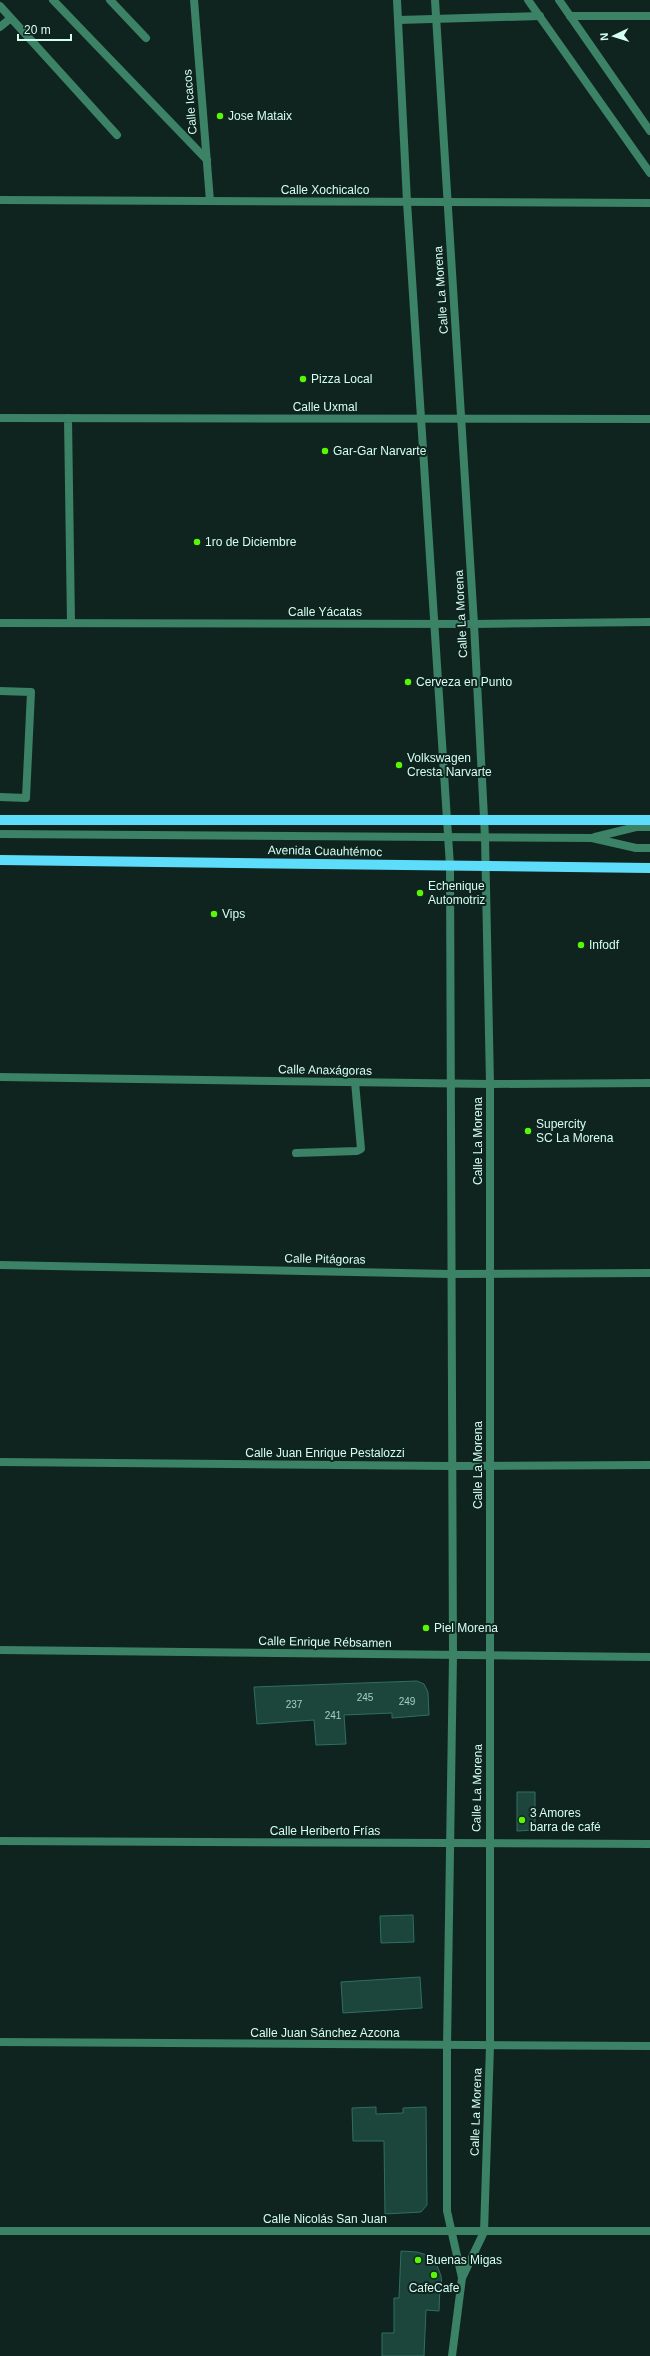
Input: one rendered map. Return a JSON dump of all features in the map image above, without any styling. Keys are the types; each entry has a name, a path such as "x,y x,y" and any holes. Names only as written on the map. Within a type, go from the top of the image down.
{"main road":[{"path":"0,820 650,820"},
{"name":"Avenida Cuauhtémoc","path":"0,860 650,868"}],"street":[{"path":"4,0 0,5 10,18 117,135"},
{"path":"53,0 207,160"},
{"path":"110,0 146,38"},
{"name":"Calle Icacos","path":"194,0 210,201"},
{"name":"Calle La Morena","path":"397,0 407,202 449,820 452,1083 450,1274 453,1656 447,2046 448,2211 450,2230 462,2278"},
{"name":"Calle La Morena","path":"435,0 474,624 484,820 490,1084 490,1656 488,1844 490,2046 484,2232 462,2278 452,2356"},
{"path":"528,0 650,173"},
{"path":"559,0 650,131"},
{"path":"398,20 540,16"},
{"path":"570,16 650,16"},
{"path":"0,27 10,18"},
{"name":"Calle Xochicalco","path":"0,200 650,202"},
{"name":"Calle Uxmal","path":"0,418 650,419"},
{"path":"68,418 71,623"},
{"name":"Calle Yácatas","path":"0,623 474,624 650,622"},
{"path":"0,691 31,692 26,798 0,797"},
{"name":"Avenida Cuauhtémoc","path":"592,838 636,827 650,827"},
{"name":"Avenida Cuauhtémoc","path":"0,834 592,838 636,848 650,848"},
{"name":"Calle Anaxágoras","path":"0,1077 490,1084 650,1083"},
{"path":"296,1153 357,1151 361,1149 355,1082"},
{"name":"Calle Pitágoras","path":"0,1265 450,1274 650,1273"},
{"name":"Calle Juan Enrique Pestalozzi","path":"0,1462 451,1466 650,1465"},
{"name":"Calle Enrique Rébsamen","path":"0,1650 650,1657"},
{"name":"Calle Heriberto Frías","path":"0,1841 650,1844"},
{"name":"Calle Juan Sánchez Azcona","path":"0,2042 447,2046 650,2046"},
{"name":"Calle Nicolás San Juan","path":"0,2231 650,2231"}],"building":[{"path":"417,1681 424,1684 428,1692 429,1715 392,1718 392,1713 344,1715 346,1744 316,1745 314,1720 257,1724 254,1687"},
{"path":"517,1792 535,1792 535,1830 517,1831"},
{"path":"413,1915 414,1942 381,1943 380,1916"},
{"path":"420,1977 422,2008 343,2013 341,1982"},
{"path":"376,2107 376,2114 403,2113 403,2108 426,2107 427,2205 421,2212 385,2214 384,2141 353,2141 352,2108"},
{"path":"401,2251 417,2252 434,2257 441,2276 442,2286 440,2286 439,2311 426,2310 424,2356 382,2356 382,2333 394,2333 394,2298 399,2298"}],"place":[{"name":"Jose Mataix","path":"220,116"},
{"name":"Pizza Local","path":"303,379"},
{"name":"Gar-Gar Narvarte","path":"325,451"},
{"name":"1ro de Diciembre","path":"197,542"},
{"name":"Cerveza en Punto","path":"408,682"},
{"name":"Volkswagen Cresta Narvarte","path":"399,765"},
{"name":"Echenique Automotriz","path":"420,893"},
{"name":"Vips","path":"214,914"},
{"name":"Infodf","path":"581,945"},
{"name":"Supercity SC La Morena","path":"528,1131"},
{"name":"Piel Morena","path":"426,1628"},
{"name":"3 Amores barra de café","path":"522,1820"},
{"name":"Buenas Migas","path":"418,2260"},
{"name":"CafeCafe","path":"434,2275"}]}
